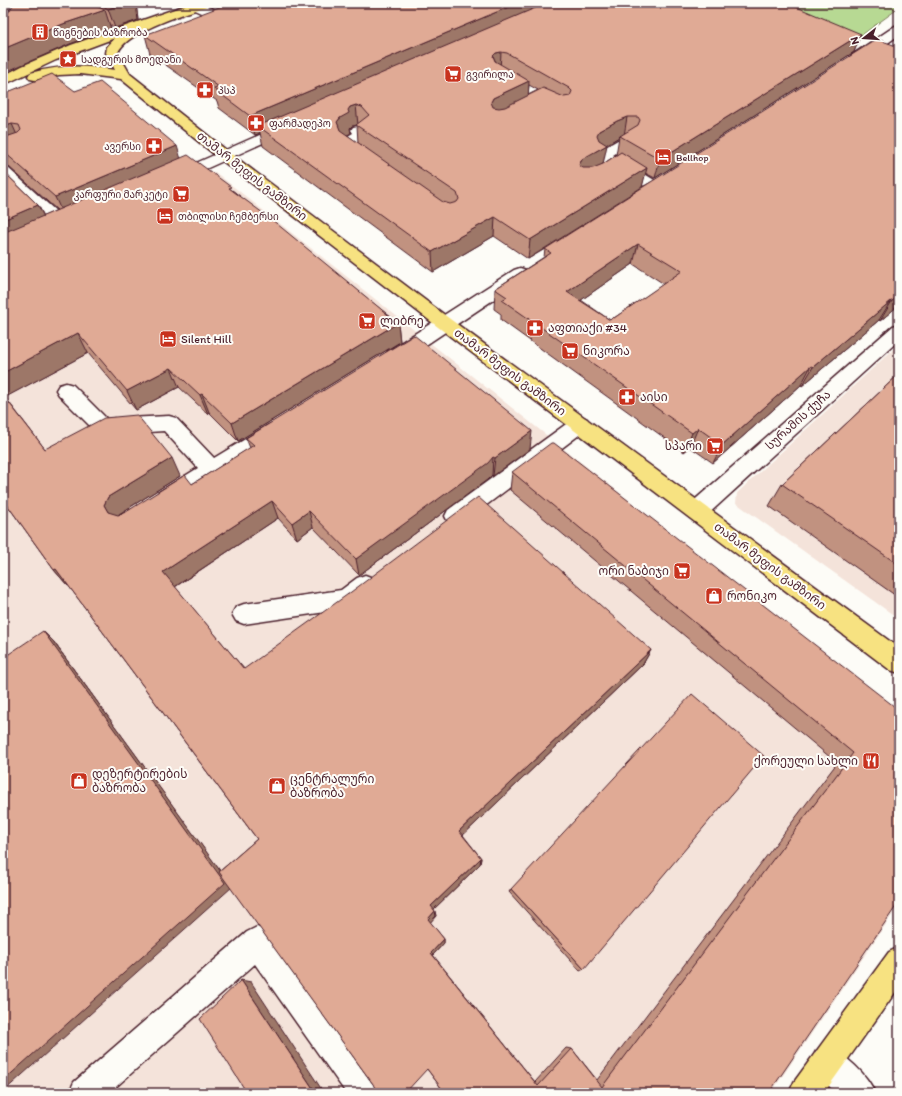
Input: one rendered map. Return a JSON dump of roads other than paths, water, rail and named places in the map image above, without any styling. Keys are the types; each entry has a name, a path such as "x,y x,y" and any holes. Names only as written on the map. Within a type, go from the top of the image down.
{"main road":[{"path":"3,81 30,66 107,35 163,18 199,4"},
{"path":"81,69 82,64 112,53 112,49 118,40 163,18"},
{"name":"თამარ მეფის გამზირი","path":"102,57 225,156 444,323 899,662"},
{"name":"თამარ მეფის გამზირი","path":"3,85 52,70 81,69 125,76"},
{"path":"805,1093 899,962"}],"street":[{"path":"3,17 39,3"},
{"path":"199,4 219,3"},
{"path":"199,4 224,18"},
{"path":"843,67 874,54 899,29"},
{"path":"853,45 874,54"},
{"path":"160,184 304,120"},
{"path":"358,130 362,134 347,144 374,163"},
{"path":"628,140 602,155 610,168 656,187"},
{"path":"3,171 62,226"},
{"path":"643,195 670,178"},
{"path":"382,364 532,266"},
{"name":"სურამის ქუჩა","path":"697,511 899,330"},
{"path":"66,390 103,427 169,423 213,470"},
{"path":"148,509 287,423"},
{"path":"441,528 580,424"},
{"path":"244,614 346,599 378,575"},
{"path":"85,1093 257,942 365,1093"},
{"path":"827,1062 859,1093"}],"place":[{"name":"წიგნების ბაზრობა","path":"40,32"},
{"name":"სადგურის მოედანი","path":"68,59"},
{"name":"გვირილა","path":"453,74"},
{"name":"პსპ","path":"205,90"},
{"name":"ფარმადეპო","path":"256,123"},
{"name":"ავერსი","path":"154,146"},
{"name":"Bellhop","path":"663,157"},
{"name":"კარფური მარკეტი","path":"181,194"},
{"name":"თბილისი ჩემბერსი","path":"165,216"},
{"name":"ლიბრე","path":"367,321"},
{"name":"აფთიაქი #34","path":"535,328"},
{"name":"Silent Hill","path":"168,339"},
{"name":"ნიკორა","path":"570,351"},
{"name":"აისი","path":"627,397"},
{"name":"სპარი","path":"715,446"},
{"name":"ორი ნაბიჯი","path":"682,571"},
{"name":"რონიკო","path":"714,596"},
{"name":"ქორეული სახლი","path":"871,761"},
{"name":"დეზერტირების ბაზრობა","path":"79,781"},
{"name":"ცენტრალური ბაზრობა","path":"277,786"}]}
